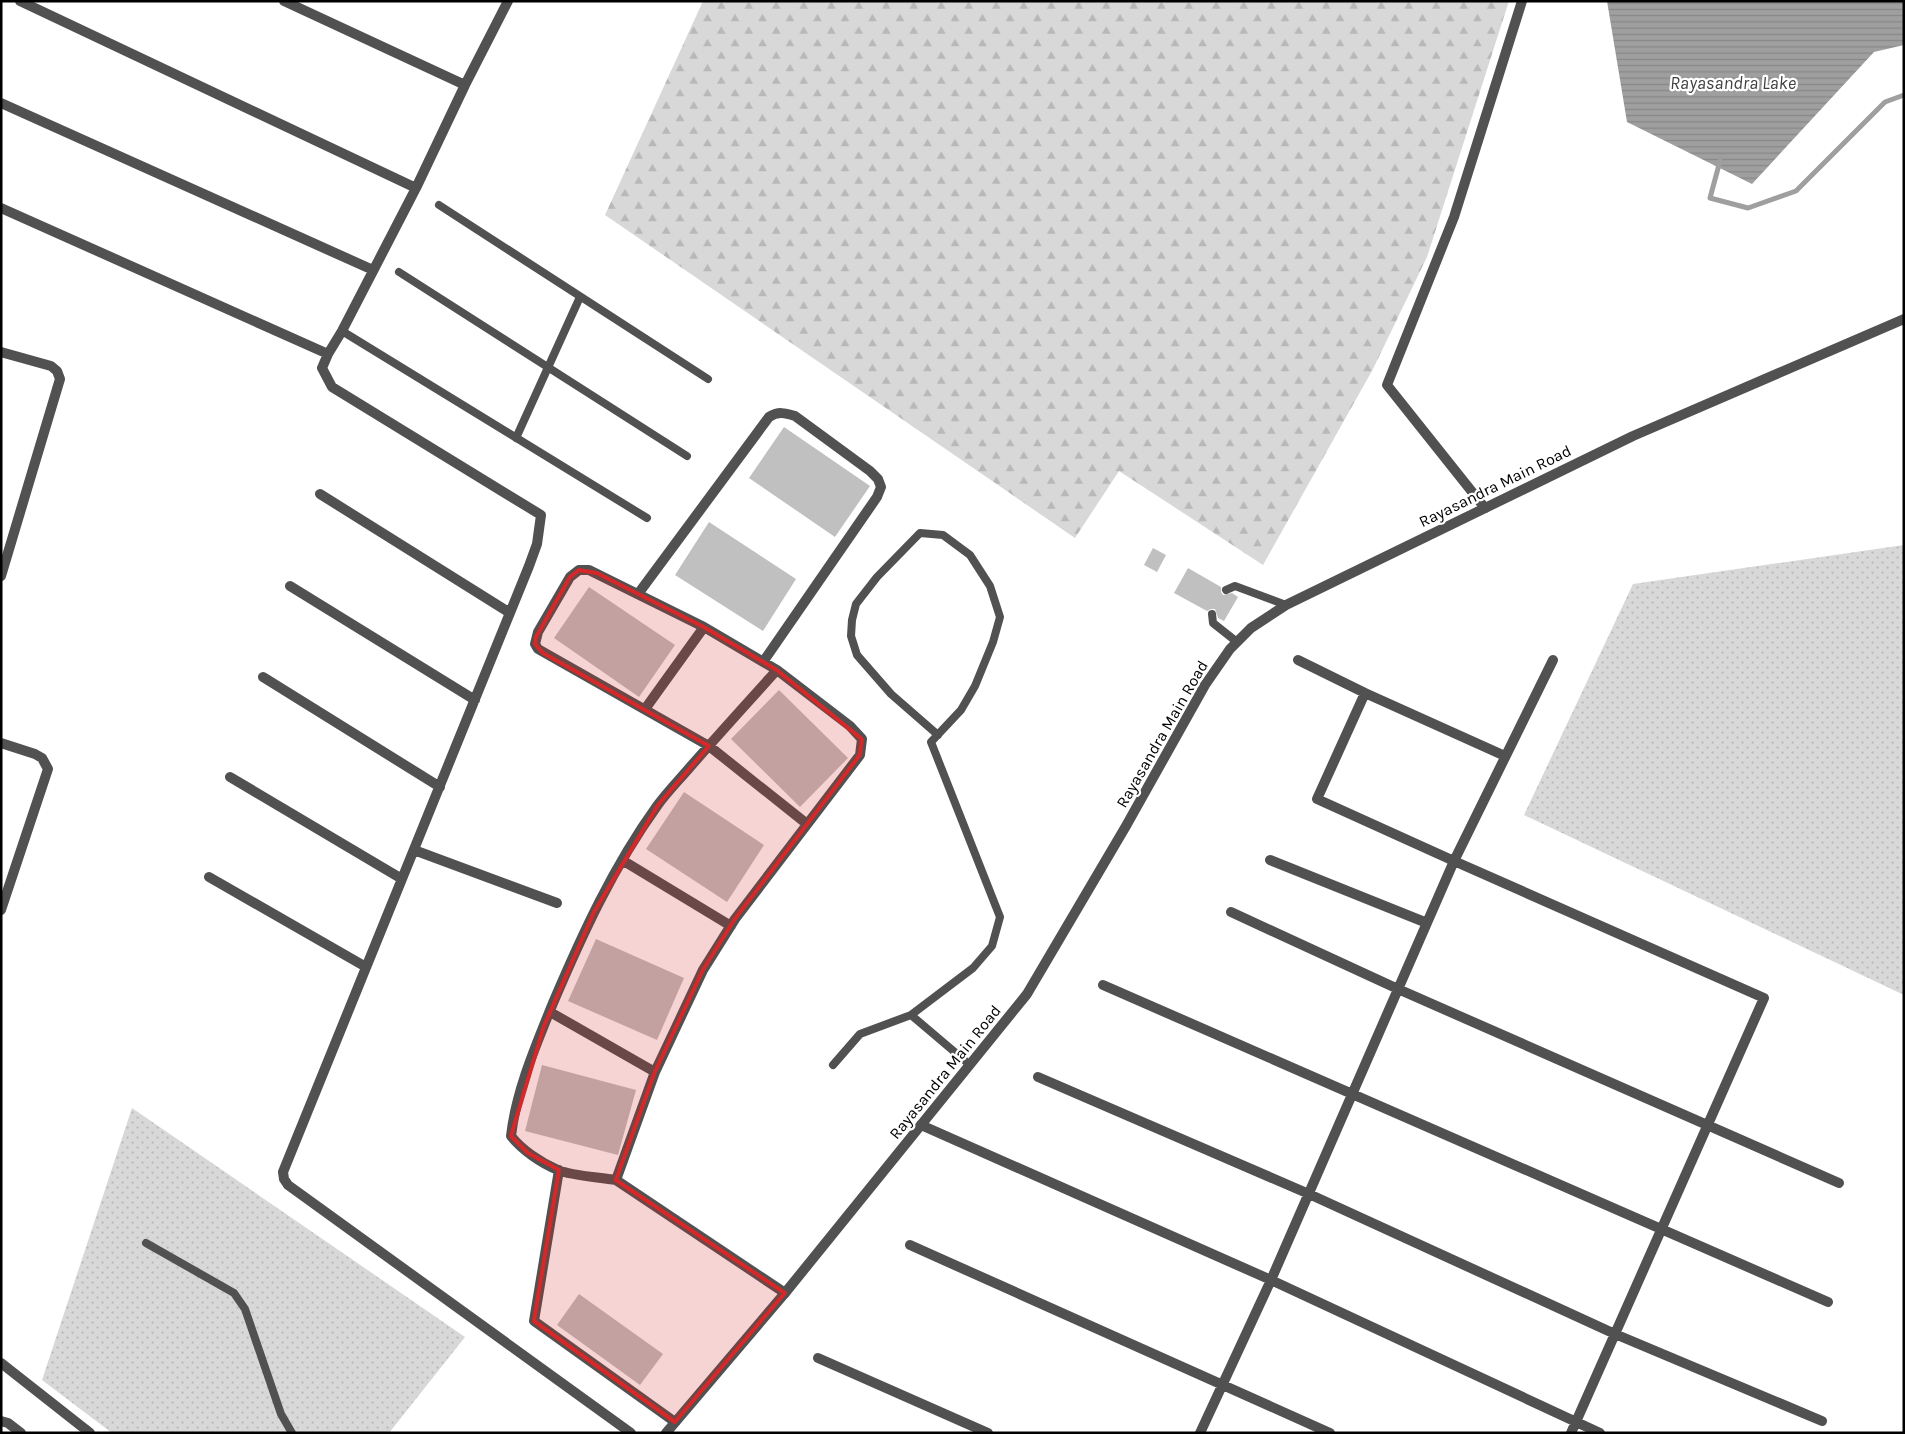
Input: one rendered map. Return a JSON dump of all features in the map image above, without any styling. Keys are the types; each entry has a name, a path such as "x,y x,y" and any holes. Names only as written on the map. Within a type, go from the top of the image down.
{"street":[{"path":"20,1 416,188"},
{"path":"284,1 465,85"},
{"path":"508,1 465,85 416,188 322,368 332,387 540,515 537,544 283,1172 284,1179 288,1184 631,1433"},
{"path":"1485,508 1387,385 1454,217 1522,1"},
{"path":"1,104 373,270"},
{"path":"1,208 328,354"},
{"name":"Rayasandra Main Road","path":"666,1433 785,1293 1027,994 1206,685 1230,649 1251,628 1286,605 1633,436 1904,319"},
{"path":"1,352 51,366 57,371 60,379 1,576"},
{"path":"638,594 769,417 776,413 796,416 870,471 878,478 881,487 877,497 763,662"},
{"path":"320,494 510,613"},
{"path":"616,1180 656,1072 703,970 731,926 860,756 862,739 850,726 777,670 704,628 589,570 580,570 570,577 538,632 535,644 543,653 709,746 807,824"},
{"path":"290,586 475,700"},
{"path":"645,710 704,628"},
{"path":"1298,660 1505,756"},
{"path":"1200,1433 1271,1280 1454,861 1552,660"},
{"path":"777,670 658,805 622,860 580,942 550,1012 523,1085 514,1114 511,1136 528,1153 559,1170 616,1180 785,1293"},
{"path":"263,677 440,787"},
{"path":"1365,692 1317,799 1764,998 1571,1433"},
{"path":"1,743 35,754 42,758 48,769 1,910"},
{"path":"230,777 402,879"},
{"path":"414,850 557,903"},
{"path":"622,860 731,926"},
{"path":"1270,860 1427,923"},
{"path":"210,877 366,967"},
{"path":"1231,912 1398,989 1839,1183"},
{"path":"1103,986 1353,1093 1828,1302"},
{"path":"550,1012 656,1072"},
{"path":"1038,1077 1309,1194 1615,1334 1822,1421"},
{"path":"921,1125 1271,1280 1600,1433"},
{"path":"559,1170 534,1321 675,1422"},
{"path":"910,1245 1330,1433"},
{"path":"818,1358 988,1433"},
{"path":"1,1363 90,1433"},
{"path":"1,1421 8,1423 21,1433"}],"lane":[{"path":"439,205 708,379"},
{"path":"399,272 687,456"},
{"path":"516,438 580,297"},
{"path":"342,331 647,518"},
{"path":"833,1065 860,1034 911,1015 973,968 992,946 1000,918 931,742 938,735 961,710 975,686 993,642 1000,617 990,586 970,556 943,535 920,533 877,578 856,604 851,636 857,656 891,694 938,735"},
{"path":"1226,590 1235,586 1286,605"},
{"path":"1212,614 1213,623 1237,642"},
{"path":"911,1015 970,1065"},
{"path":"146,1243 234,1293 246,1309 280,1414 292,1433"}],"highlighted area":[{"path":"579,570 597,573 704,627 777,670 862,739 860,755 735,919 703,970 655,1072 616,1180 785,1293 675,1422 534,1321 559,1170 528,1153 511,1136 544,1026 594,912 658,805 709,746 543,653 535,644 536,637 570,577"}],"green space":[{"path":"703,1 1509,1 1427,257 1373,369 1263,565 1119,471 1075,538 605,215"},
{"path":"1904,545 1904,995 1524,815 1633,584"},
{"path":"132,1108 465,1337 389,1433 112,1433 42,1380"}],"water":[{"name":"Rayasandra Lake","path":"1607,1 1904,1 1904,45 1874,52 1752,184 1627,122"}],"building":[{"path":"784,427 870,486 835,537 749,478"},
{"path":"709,522 796,579 763,631 675,575"},
{"path":"1153,548 1166,555 1157,572 1144,565"},
{"path":"1188,568 1221,587 1223,595 1232,593 1238,597 1224,621 1218,618 1215,609 1207,611 1174,593"},
{"path":"589,587 675,645 639,697 554,638"},
{"path":"779,690 848,758 800,807 731,739"},
{"path":"684,792 764,845 727,902 646,849"},
{"path":"596,939 684,978 657,1040 568,1001"},
{"path":"542,1065 636,1090 618,1155 525,1131"},
{"path":"579,1294 663,1354 640,1385 557,1325"}],"waterway":[{"path":"1720,161 1710,198 1748,208 1796,191 1885,102 1904,95"}]}
